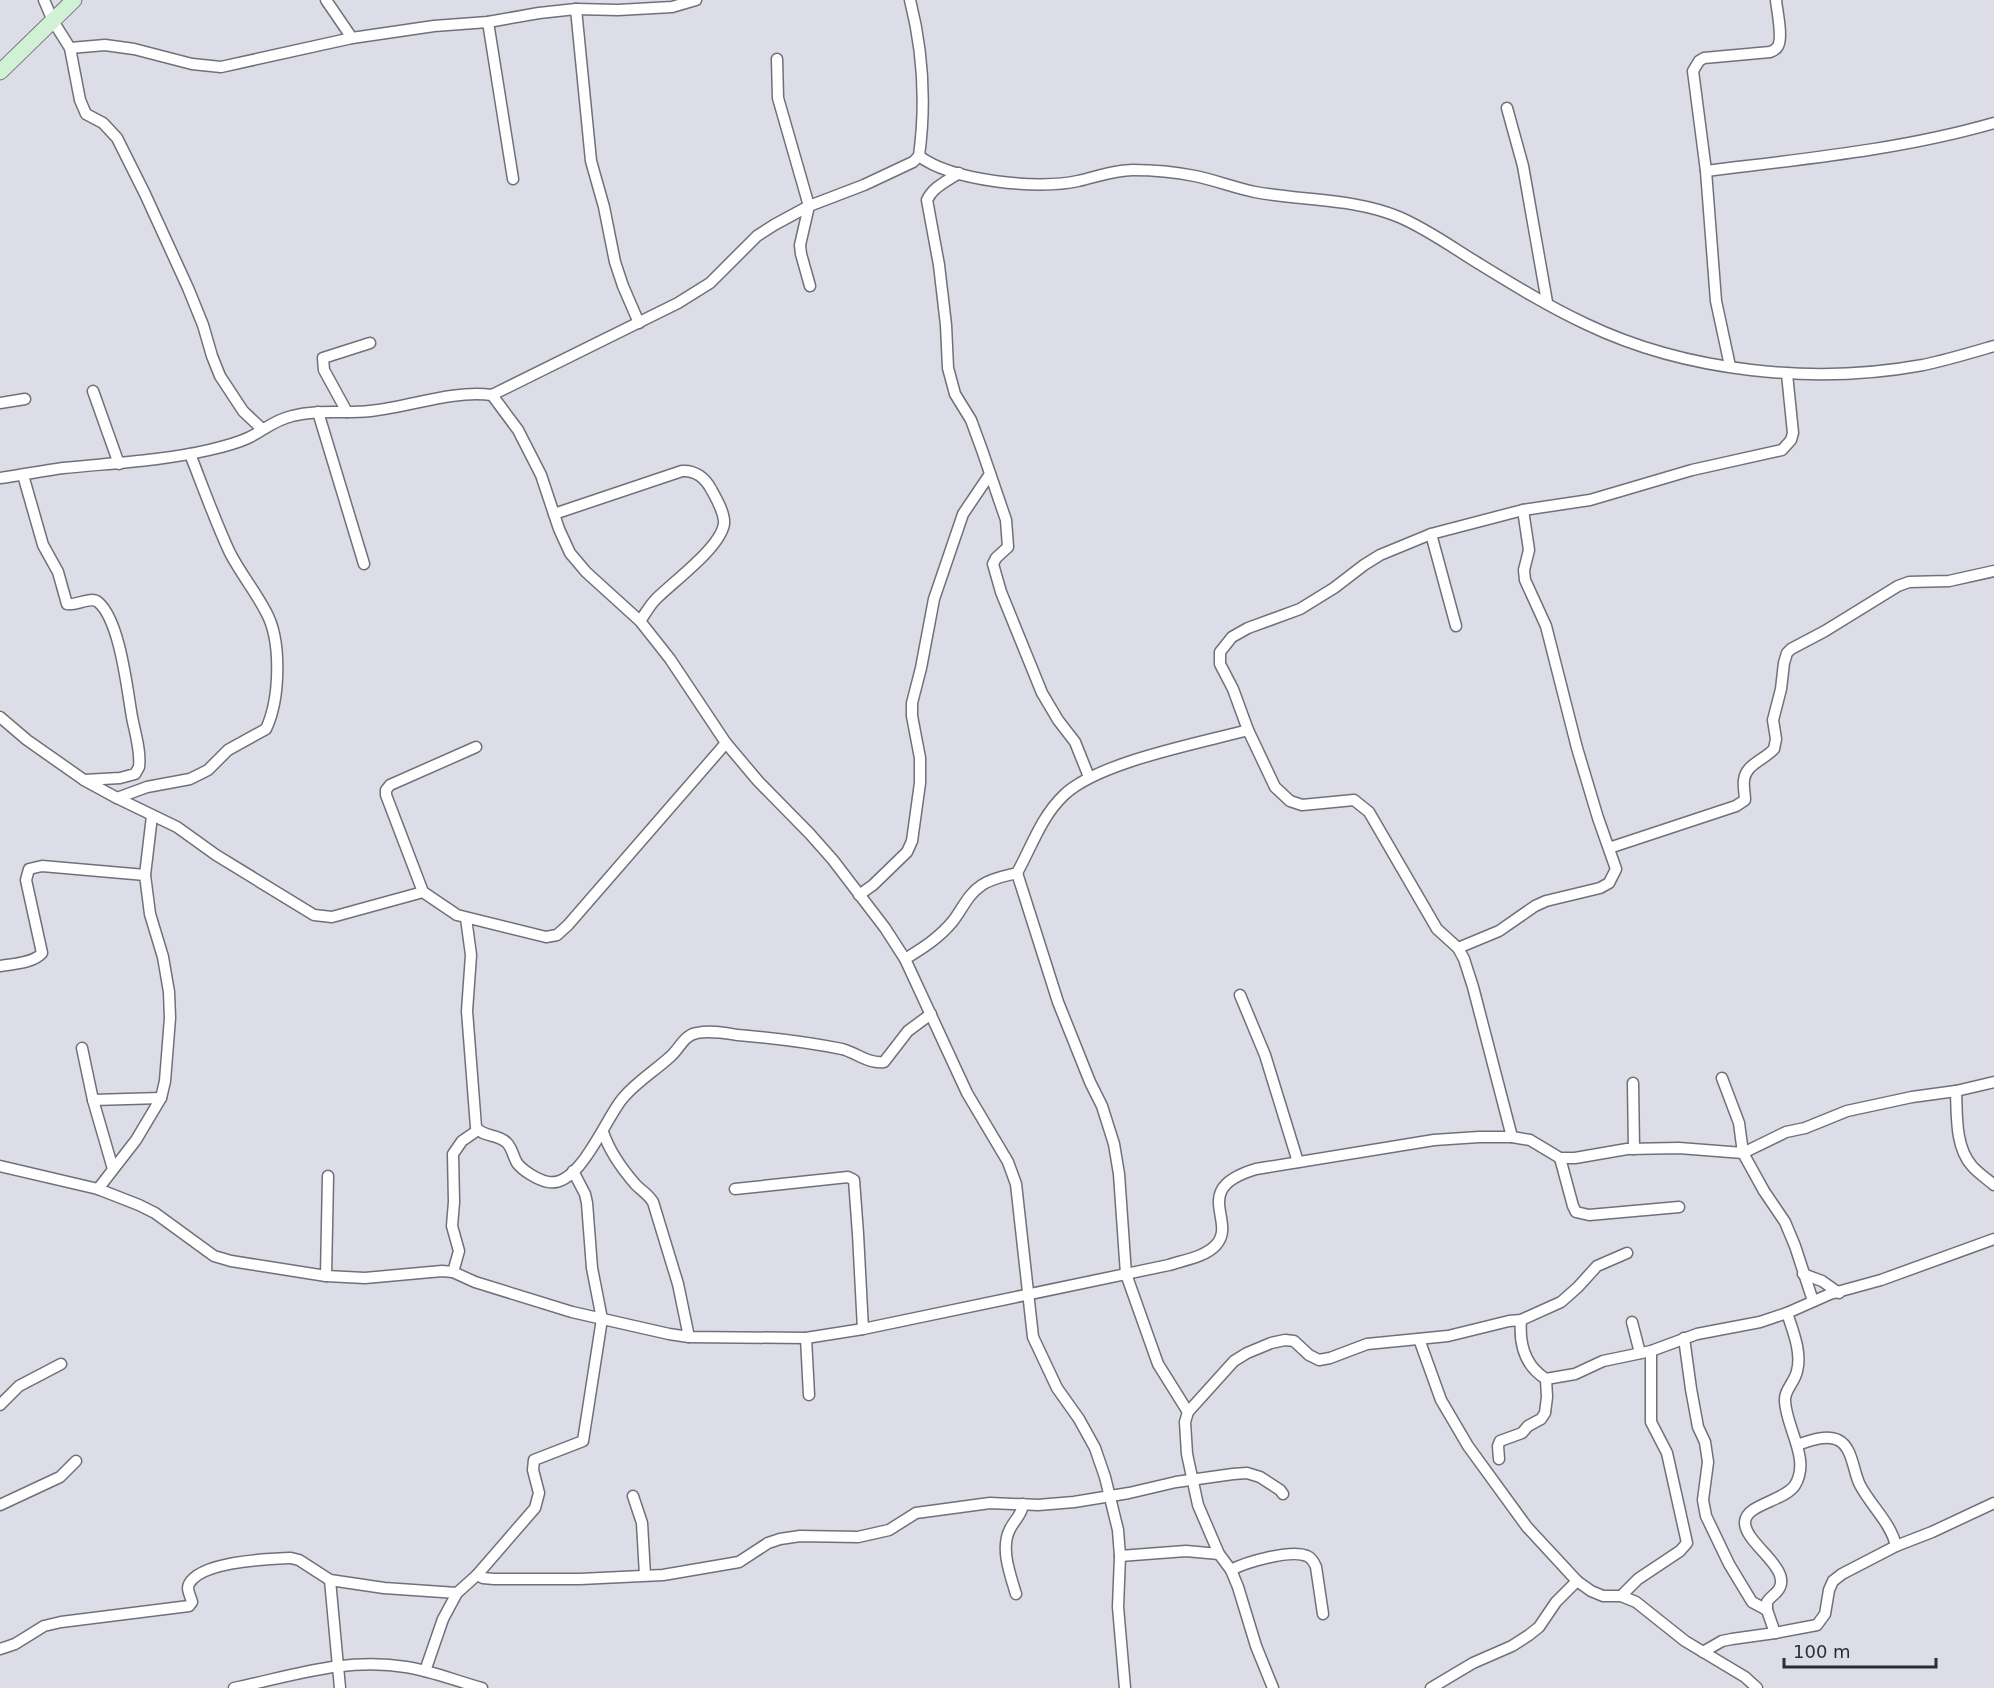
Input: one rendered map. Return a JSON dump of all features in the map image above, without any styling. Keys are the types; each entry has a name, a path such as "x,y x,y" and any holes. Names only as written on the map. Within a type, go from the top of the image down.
{"main road":[{"path":"0,72 74,0"}],"street":[{"path":"44,0 53,21 70,48 80,100 86,114 103,123 117,138 192,297 220,376 243,411 262,429"},
{"path":"326,0 352,38"},
{"path":"70,48 105,45 134,49 192,64 221,67 352,38 434,26 488,22 576,9 618,10 672,7 696,0"},
{"path":"0,478 63,468 119,464 190,454 232,445 293,416 318,412 371,411 476,393 492,395 678,303 710,283 757,236 809,206 913,162 919,156 923,91 916,24 910,0"},
{"path":"1730,366 1714,282 1706,171 1693,71 1699,61 1704,58 1774,50 1778,46 1779,39 1776,0"},
{"path":"576,9 591,161 604,207 615,262 639,323"},
{"path":"488,22 513,178"},
{"path":"777,59 778,98 809,206 800,245 810,286"},
{"path":"1507,108 1523,166 1546,302"},
{"path":"1706,171 1848,153 1953,135 1994,123"},
{"path":"919,156 935,166 1008,184 1037,185 1077,181 1131,169 1196,177 1257,193 1346,203 1398,217 1425,230 1586,324 1675,357 1787,374 1853,373 1920,365 1951,359 1994,346"},
{"path":"959,173 930,193 927,200 939,265 946,325 948,369 955,394 971,420 1006,520 1007,549 996,558 993,564 1001,592 1042,693 1058,720 1075,742 1089,777"},
{"path":"347,412 324,370 323,358 370,343"},
{"path":"1512,1137 1473,987 1464,958 1458,948 1437,929 1369,812 1354,800 1302,805 1290,801 1275,787 1220,664 1219,655 1223,646 1232,637 1248,628 1291,613 1315,601 1380,555 1431,534 1523,510 1590,500 1692,470 1782,450 1791,440 1793,433 1787,374"},
{"path":"93,391 119,464"},
{"path":"492,395 518,430 541,475 570,553 586,572 640,621 670,659 726,743 758,781 810,834 885,928 905,959 967,1093 1008,1162 1016,1184 1033,1337 1057,1388 1079,1419 1095,1448 1118,1530 1120,1556 1118,1607 1125,1688"},
{"path":"0,403 25,399"},
{"path":"318,412 364,564"},
{"path":"117,798 147,787 190,779 208,770 228,750 266,729 275,706 273,630 267,613 241,574 214,517 190,454"},
{"path":"554,514 682,471 694,472 710,487 724,519 724,525 717,539 703,556 655,600 640,621"},
{"path":"860,895 907,852 912,841 920,783 920,758 912,716 912,703 934,599 963,514 990,474"},
{"path":"23,475 43,545 58,572 67,604 73,605 93,600 98,602 113,626 122,657 139,768 135,774 120,778 84,780"},
{"path":"1458,948 1499,931 1546,901 1600,888 1609,883 1616,869 1577,748 1546,626 1525,580 1524,570 1529,550 1523,510"},
{"path":"1431,534 1456,626"},
{"path":"1609,848 1736,806 1745,800 1746,773 1751,766 1771,753 1775,745 1774,708 1781,690 1784,663 1791,649 1908,582 1949,581 1994,571"},
{"path":"0,717 27,740 84,780 177,827 216,855 314,915 332,917 423,892"},
{"path":"1188,1412 1158,1364 1126,1274 1119,1174 1111,1133 1058,1002 1017,873 1042,822 1066,793 1089,777 1143,758 1248,730"},
{"path":"476,747 390,785 386,790 386,795 423,892 457,915 546,937 557,935 590,901 726,743"},
{"path":"98,1190 136,1140 160,1098 165,1081 170,1018 169,992 163,957 150,914 145,875 153,816"},
{"path":"0,966 40,957 42,953 27,879 29,869 42,866 145,875"},
{"path":"905,959 938,938 975,889 995,878 1017,873"},
{"path":"466,918 471,956 467,1011 475,1123 481,1133 501,1138 507,1143 523,1169 546,1182 568,1178 603,1132 622,1098 694,1033 710,1032 794,1040 845,1050 875,1063 884,1062 908,1032 931,1014"},
{"path":"1240,995 1265,1055 1298,1162"},
{"path":"82,1048 93,1100 113,1169"},
{"path":"1722,1078 1739,1123 1743,1153 1764,1191 1785,1222 1813,1301"},
{"path":"0,1166 98,1190 139,1205 214,1256 231,1261 326,1276 365,1278 453,1272 516,1296 669,1334 806,1338 863,1329 1169,1265 1210,1250 1218,1244 1221,1235 1220,1193 1229,1182 1241,1174 1256,1169 1434,1140 1512,1137 1530,1140 1560,1158 1575,1158 1627,1149 1679,1148 1743,1153 1786,1132 1805,1128 1847,1111 1994,1082"},
{"path":"1633,1083 1634,1149"},
{"path":"1956,1091 1958,1132 1963,1153 1971,1165 1994,1185"},
{"path":"93,1100 160,1098"},
{"path":"453,1272 459,1246 452,1226 453,1154 462,1141 478,1130"},
{"path":"603,1132 612,1155 653,1202 678,1284 689,1336"},
{"path":"1560,1158 1576,1212 1589,1215 1679,1207"},
{"path":"425,1671 443,1619 457,1593 477,1575 535,1508 539,1493 533,1470 534,1460 583,1441 602,1319 592,1268 587,1203 573,1171"},
{"path":"326,1276 328,1176"},
{"path":"735,1189 848,1177 854,1180 863,1329"},
{"path":"1521,1320 1520,1337 1528,1361 1535,1372 1546,1379 1575,1374 1603,1361 1646,1352 1684,1338 1742,1327 1787,1313 1830,1294 1881,1280 1994,1239"},
{"path":"1273,1688 1256,1646 1231,1570 1219,1554 1198,1505 1186,1454 1185,1422 1188,1412 1234,1361 1271,1343 1294,1341 1318,1360 1330,1358 1367,1344 1448,1336 1521,1320 1561,1302 1597,1266 1627,1253"},
{"path":"1803,1274 1822,1281 1839,1293"},
{"path":"1775,1633 1767,1610 1767,1602 1779,1589 1780,1576 1748,1534 1745,1520 1750,1513 1786,1495 1795,1485 1799,1474 1797,1444 1787,1414 1785,1399 1794,1379 1798,1361 1787,1313"},
{"path":"1622,1596 1638,1579 1680,1551 1687,1543 1667,1453 1651,1422 1646,1352 1632,1322"},
{"path":"806,1338 809,1395"},
{"path":"1684,1338 1698,1427 1705,1442 1708,1462 1703,1500 1706,1516 1752,1602 1767,1610"},
{"path":"1419,1339 1441,1400 1468,1446 1527,1527 1577,1581 1603,1596 1622,1596 1636,1602 1685,1641 1745,1677 1757,1688"},
{"path":"0,1405 19,1386 61,1364"},
{"path":"1499,1459 1500,1441 1521,1433 1541,1419 1545,1413 1546,1379"},
{"path":"1797,1444 1816,1438 1837,1439 1845,1444 1860,1484 1890,1530 1896,1546"},
{"path":"0,1504 60,1477 76,1461"},
{"path":"477,1575 483,1578 504,1579 580,1579 663,1575 739,1562 780,1539 801,1536 858,1537 889,1530 916,1513 990,1503 1038,1505 1074,1502 1176,1482 1233,1474 1247,1473 1270,1483 1283,1494"},
{"path":"633,1496 642,1523 645,1575"},
{"path":"1703,1652 1722,1641 1818,1625 1825,1614 1833,1581 1842,1574 1896,1546 1932,1533 1994,1503"},
{"path":"1016,1594 1006,1555 1006,1537 1021,1513 1023,1504"},
{"path":"1120,1556 1186,1551 1219,1554"},
{"path":"1231,1570 1254,1560 1287,1555 1308,1556 1316,1567 1323,1614"},
{"path":"0,1649 15,1644 44,1626 52,1624 189,1606 192,1602 189,1583 201,1573 216,1566 291,1558 299,1560 330,1580 384,1588 457,1593"},
{"path":"330,1580 340,1688"},
{"path":"1431,1688 1473,1662 1512,1646 1529,1635 1539,1627 1556,1602 1577,1581"},
{"path":"234,1688 307,1670 364,1663 425,1671 482,1688"}]}
